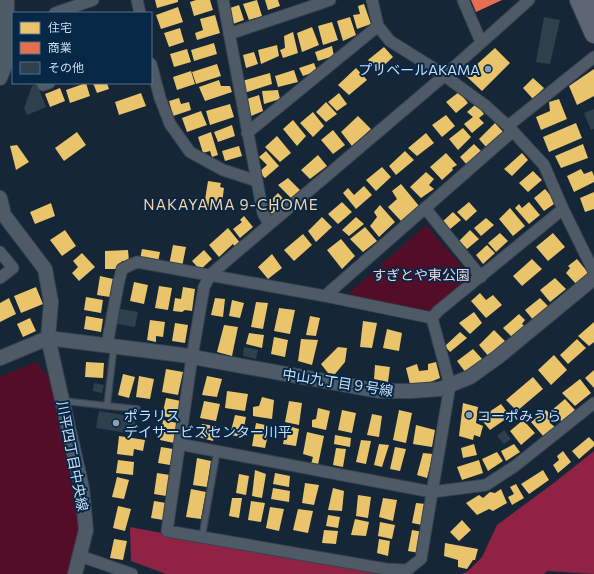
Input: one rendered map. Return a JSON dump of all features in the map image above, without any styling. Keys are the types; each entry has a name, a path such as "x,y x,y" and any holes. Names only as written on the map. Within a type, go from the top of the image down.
{"main road":[{"path":"579,0 594,34"}],"street":[{"path":"0,78 6,63 10,28 7,0"},
{"path":"58,12 93,0"},
{"path":"137,0 140,12"},
{"path":"223,0 256,181 263,213 269,224"},
{"path":"229,34 330,0"},
{"path":"372,0 378,26 390,41 444,76 486,106 511,128 544,165 563,209 594,272"},
{"path":"463,0 481,42"},
{"path":"432,318 450,385 421,559 407,570 386,569 167,531 192,357 204,287 211,274 444,76 529,0"},
{"path":"247,133 378,26"},
{"path":"325,296 425,208 511,128 594,56"},
{"path":"152,68 160,98 170,124 190,152 223,170 256,181"},
{"name":"川平四丁目中央線","path":"0,198 4,215 45,269 51,302 48,338 82,488 86,530 75,574"},
{"path":"425,208 481,277"},
{"path":"432,318 438,311 563,209"},
{"path":"0,252 13,268 0,278"},
{"path":"111,346 118,285 122,269 137,262 211,274 432,318"},
{"name":"中山九丁目９号線","path":"48,338 192,357 379,391 411,392 433,390 440,389 470,377 498,357 594,278"},
{"path":"0,358 48,338"},
{"path":"179,444 432,492 486,485 515,466 594,403"},
{"path":"80,556 132,574"}],"lane":[{"path":"107,406 111,346"},
{"path":"62,401 137,409"},
{"path":"202,537 217,451"}],"green space":[{"name":"すぎとや東公園","path":"426,225 470,276 431,311 350,297 348,294"},
{"path":"36,362 49,377 74,485 80,530 68,574 0,574 0,377"}],"shaded area":[{"path":"594,451 594,574 547,571 544,574 462,574 468,571 482,557 497,525"},
{"path":"130,527 383,574 166,574 131,561"}],"building: 住宅":[{"path":"155,0 178,0 178,2 157,8"},
{"path":"196,0 210,0 213,10 194,16 190,2"},
{"path":"257,0 262,16 249,20 243,4"},
{"path":"265,0 278,0 280,6 268,10"},
{"path":"364,4 371,24 357,29 353,15 360,14 358,6"},
{"path":"239,5 244,20 233,24 230,8"},
{"path":"178,7 183,22 161,29 156,15"},
{"path":"215,15 220,33 197,40 195,33 203,30 200,19"},
{"path":"350,17 356,35 343,41 337,21"},
{"path":"332,22 338,40 323,45 318,26"},
{"path":"312,27 319,45 302,52 297,33"},
{"path":"180,28 184,42 169,47 164,33"},
{"path":"293,32 298,53 283,58 280,50 285,48 284,36"},
{"path":"214,43 217,54 194,61 191,50"},
{"path":"277,45 279,56 261,64 258,50"},
{"path":"332,46 334,56 318,61 315,52"},
{"path":"384,47 393,57 378,71 368,60"},
{"name":"プリベールAKAMA","path":"495,48 510,63 482,91 465,75"},
{"path":"187,49 191,62 174,67 170,54"},
{"path":"254,52 258,64 246,68 243,55"},
{"path":"314,63 317,71 303,76 299,68"},
{"path":"217,64 221,76 196,84 192,72"},
{"path":"356,68 367,80 349,95 338,85"},
{"path":"594,69 594,96 577,105 569,86"},
{"path":"294,70 298,82 278,87 275,76"},
{"path":"191,71 195,84 177,90 173,77"},
{"path":"270,73 272,84 244,93 242,81"},
{"path":"533,78 544,88 533,99 523,88"},
{"path":"219,80 221,86 230,86 232,92 205,101 199,87"},
{"path":"86,84 90,96 70,103 66,90"},
{"path":"93,84 107,84 109,89 97,93"},
{"path":"60,88 65,101 50,107 45,94"},
{"path":"278,90 280,99 264,104 262,91"},
{"path":"459,92 468,103 456,113 446,102"},
{"path":"141,93 146,106 119,115 115,102"},
{"path":"339,93 347,104 337,111 328,102"},
{"path":"259,95 263,111 251,116 247,99"},
{"path":"179,98 181,104 189,102 191,110 173,116 169,101"},
{"path":"559,99 567,119 541,130 536,117 550,111 549,102"},
{"path":"326,102 337,114 326,122 316,112"},
{"path":"230,104 234,117 210,125 206,111"},
{"path":"476,104 484,114 479,118 484,123 472,133 464,124 473,117 467,112"},
{"path":"201,111 207,125 187,132 182,118"},
{"path":"313,112 324,126 313,137 300,123"},
{"path":"446,115 455,126 442,137 432,125"},
{"path":"358,116 371,129 352,146 341,132"},
{"path":"293,120 306,136 297,146 283,129"},
{"path":"495,123 504,133 487,148 479,139"},
{"path":"576,123 582,138 549,152 543,137"},
{"path":"232,125 235,136 218,142 214,132"},
{"path":"463,128 471,137 458,150 449,139"},
{"path":"333,130 345,145 333,154 321,140"},
{"path":"77,132 86,145 64,161 55,148"},
{"path":"211,132 218,155 212,157 210,151 203,153 198,137"},
{"path":"426,133 434,143 417,156 408,148"},
{"path":"277,136 291,153 280,162 265,147"},
{"path":"474,144 482,152 468,166 460,157"},
{"path":"583,144 588,158 561,168 555,156"},
{"path":"17,145 29,162 16,170 10,146"},
{"path":"239,146 242,156 225,161 222,151"},
{"path":"266,151 279,166 265,178 259,172 267,165 259,157"},
{"path":"405,151 414,160 396,175 389,166"},
{"path":"446,153 457,165 452,168 453,170 442,180 430,167"},
{"path":"522,153 528,160 512,176 504,169"},
{"path":"318,155 327,166 310,179 301,170"},
{"path":"382,167 391,177 376,191 366,180"},
{"path":"581,169 584,174 592,171 594,182 574,192 567,176"},
{"path":"533,171 542,180 528,192 519,183"},
{"path":"426,172 434,179 429,185 434,189 421,198 410,187"},
{"path":"288,178 301,191 292,199 278,185"},
{"path":"208,181 221,183 220,187 224,188 222,203 218,202 216,208 204,206"},
{"path":"401,184 419,206 401,221 388,207 397,199 392,191"},
{"path":"364,186 372,195 356,209 343,193 348,188 354,195"},
{"path":"545,189 551,196 554,204 544,211 534,198"},
{"path":"594,192 594,209 585,212 580,198"},
{"path":"278,193 287,203 272,214 265,206"},
{"path":"342,202 352,212 338,224 328,214"},
{"path":"469,202 477,211 466,221 457,212"},
{"path":"529,202 540,215 529,224 515,208 519,204 522,208"},
{"path":"51,203 55,216 35,224 30,212"},
{"path":"380,205 395,222 379,237 370,226 377,217 374,212"},
{"path":"510,208 525,226 513,236 499,219"},
{"path":"453,212 461,220 449,230 442,222"},
{"path":"244,216 253,227 240,238 233,229 242,222 240,220"},
{"path":"322,217 332,227 316,242 308,231"},
{"path":"356,217 364,224 349,236 342,230"},
{"path":"486,218 494,225 481,236 474,228"},
{"path":"365,227 377,241 363,252 350,239"},
{"path":"228,228 241,244 236,248 233,244 219,257 209,245"},
{"path":"65,230 76,246 62,256 50,240"},
{"path":"470,230 479,239 467,249 459,241"},
{"path":"500,233 508,241 496,252 488,243"},
{"path":"553,233 565,247 548,261 536,247"},
{"path":"303,234 312,245 294,261 284,250"},
{"path":"341,239 355,256 342,269 327,250"},
{"path":"173,245 186,247 182,267 169,265"},
{"path":"487,245 495,253 483,264 476,255"},
{"path":"142,249 160,252 158,262 140,259"},
{"path":"128,250 129,261 122,261 117,269 105,269 105,251"},
{"path":"204,250 212,259 200,270 192,261"},
{"path":"82,253 95,267 79,281 72,273 78,267 73,261"},
{"path":"272,254 282,268 268,279 258,267"},
{"path":"532,259 542,269 522,286 513,276"},
{"path":"577,259 590,275 578,286 566,273 570,268 568,266"},
{"path":"100,276 113,279 110,297 97,295"},
{"path":"555,278 566,289 550,302 540,290"},
{"path":"134,282 148,285 144,304 130,301"},
{"path":"159,286 172,288 168,310 155,308"},
{"path":"36,287 43,304 21,313 14,296"},
{"path":"183,287 195,289 192,311 173,311 175,298 181,299"},
{"path":"480,293 486,300 493,295 502,305 486,318 471,301"},
{"path":"86,297 103,300 101,313 84,310"},
{"path":"9,298 16,314 0,322 0,303"},
{"path":"215,298 225,299 223,317 211,315"},
{"path":"540,298 550,308 534,321 525,310"},
{"path":"232,300 244,303 240,318 229,316"},
{"path":"256,302 268,303 263,329 251,327"},
{"path":"279,308 295,310 290,334 274,331"},
{"path":"474,312 482,323 470,334 459,323"},
{"path":"519,314 525,320 522,324 527,328 514,339 503,328"},
{"path":"86,316 103,319 101,332 84,329"},
{"path":"310,316 320,318 316,336 306,335"},
{"path":"30,318 36,331 23,337 17,324"},
{"path":"150,320 165,322 163,337 156,336 156,342 147,340"},
{"path":"363,321 377,323 372,348 360,347"},
{"path":"594,322 594,342 589,346 578,336"},
{"path":"175,323 188,325 185,343 172,341"},
{"path":"224,325 238,327 232,356 217,352"},
{"path":"387,329 402,333 399,351 383,348"},
{"path":"494,330 508,344 490,358 479,345"},
{"path":"460,332 467,338 450,352 445,346"},
{"path":"249,333 264,335 262,348 246,344"},
{"path":"274,337 288,340 285,357 271,354"},
{"path":"301,339 318,340 312,365 298,361"},
{"path":"577,339 586,348 568,364 560,355"},
{"path":"338,347 347,348 345,362 335,374 328,373 321,364"},
{"path":"473,349 483,360 466,373 457,361"},
{"path":"554,355 567,370 551,385 538,370"},
{"path":"86,362 104,363 103,378 85,377"},
{"path":"436,362 440,378 428,383 410,384 406,368 417,364 419,371 428,370 428,364"},
{"path":"375,365 390,367 388,382 374,379"},
{"path":"166,369 183,372 178,395 162,392"},
{"path":"594,370 594,388 585,378"},
{"path":"123,374 135,377 129,398 118,395"},
{"path":"139,376 154,379 150,399 136,397"},
{"path":"207,376 222,379 217,397 202,395"},
{"path":"533,377 543,389 517,411 506,400"},
{"path":"580,379 591,393 575,406 562,393"},
{"path":"227,391 248,394 245,411 225,408"},
{"path":"262,397 274,400 272,419 253,416 253,407 259,406"},
{"path":"166,398 181,401 178,419 162,416"},
{"path":"565,399 575,410 562,422 552,410"},
{"path":"204,401 220,404 216,421 200,418"},
{"path":"289,401 302,403 299,425 285,422"},
{"name":"コーポみうら","path":"463,403 478,407 476,423 483,426 480,437 474,435 473,440 459,436"},
{"path":"501,404 510,416 490,430 480,418"},
{"path":"318,408 330,411 326,430 312,427 312,420 316,419"},
{"path":"342,410 356,413 352,433 338,430"},
{"path":"399,410 412,413 406,443 393,440"},
{"path":"546,410 554,418 550,423 555,427 544,437 531,422"},
{"path":"372,414 382,416 379,437 367,435"},
{"path":"235,415 246,417 242,437 230,435"},
{"path":"163,420 177,423 174,443 160,440"},
{"path":"523,420 535,433 521,445 510,431"},
{"path":"256,423 270,426 265,448 252,446"},
{"path":"202,424 216,426 213,441 198,437"},
{"path":"416,425 435,430 432,447 413,444"},
{"path":"292,427 299,429 296,446 283,444 285,434 289,434"},
{"path":"307,432 324,436 318,465 311,464 313,457 303,454"},
{"path":"335,435 351,438 350,447 334,444"},
{"path":"119,436 145,440 143,451 134,449 133,456 117,454"},
{"path":"589,437 594,442 594,446 579,459 572,451"},
{"path":"361,440 371,441 366,464 356,462"},
{"path":"379,444 389,445 382,467 374,465"},
{"path":"474,444 477,455 463,458 461,448"},
{"path":"514,444 520,452 506,461 501,451"},
{"path":"161,447 173,449 170,465 158,463"},
{"path":"395,447 406,449 400,471 390,469"},
{"path":"336,448 346,449 343,467 333,465"},
{"path":"563,451 571,462 558,473 553,465 559,460 557,456"},
{"path":"497,452 503,461 488,471 482,459"},
{"path":"423,453 433,454 427,478 417,475"},
{"path":"197,458 211,461 207,487 193,485"},
{"path":"118,460 134,462 133,475 116,473"},
{"path":"479,460 483,473 462,480 457,467"},
{"path":"255,470 266,474 262,498 252,496"},
{"path":"543,470 549,480 529,494 521,484"},
{"path":"157,473 170,475 166,496 154,494"},
{"path":"275,473 290,476 289,487 273,484"},
{"path":"239,474 249,476 246,495 236,493"},
{"path":"117,477 129,480 124,499 112,497"},
{"path":"305,483 319,485 314,505 302,503"},
{"path":"516,484 524,498 512,505 508,497 514,494 510,487"},
{"path":"273,488 290,491 289,502 271,499"},
{"path":"333,488 344,491 342,511 328,510"},
{"path":"191,489 206,492 201,519 186,517"},
{"path":"501,489 507,503 493,511 489,509 477,515 466,503 479,495 483,498 490,492 495,493"},
{"path":"358,495 371,497 368,518 356,516"},
{"path":"232,498 242,498 239,518 229,516"},
{"path":"383,498 397,500 393,521 379,517"},
{"path":"154,501 166,503 163,520 151,518"},
{"path":"251,501 265,503 261,522 248,520"},
{"path":"416,503 426,504 422,525 412,523"},
{"path":"118,506 131,509 125,531 113,528"},
{"path":"270,507 284,509 279,531 266,528"},
{"path":"298,509 313,511 308,533 293,530"},
{"path":"328,515 340,517 338,528 326,526"},
{"path":"355,519 369,522 366,536 351,535"},
{"path":"462,520 471,530 459,541 450,532"},
{"path":"380,522 395,525 392,539 378,536"},
{"path":"324,530 338,531 336,544 322,543"},
{"path":"412,530 423,532 419,553 408,551"},
{"path":"114,539 127,541 123,560 110,558"},
{"path":"379,539 390,541 388,556 377,553"},
{"path":"445,543 478,549 475,560 473,560 467,569 458,567 458,560 444,556"}],"building: 商業":[{"path":"471,0 502,0 476,12"}],"building: その他":[{"path":"544,17 560,20 550,64 536,62"},
{"path":"37,84 46,107 27,115 24,108 32,86"},
{"path":"594,109 594,129 591,130 584,113"},
{"path":"120,309 138,312 135,327 117,324"},
{"path":"244,347 258,350 256,359 243,356"},
{"path":"94,383 104,385 102,393 93,391"},
{"name":"ポラリス デイサービスセンター川平","path":"99,411 136,417 134,434 96,428"},
{"path":"504,430 511,439 504,444 497,436"}],"place":[{"name":"プリベールAKAMA","path":"488,69"},
{"name":"コーポみうら","path":"469,415"},
{"name":"ポラリス デイサービスセンター川平","path":"116,423"}],"district":[{"name":"NAKAYAMA 9-CHOME","path":"231,204"}]}
